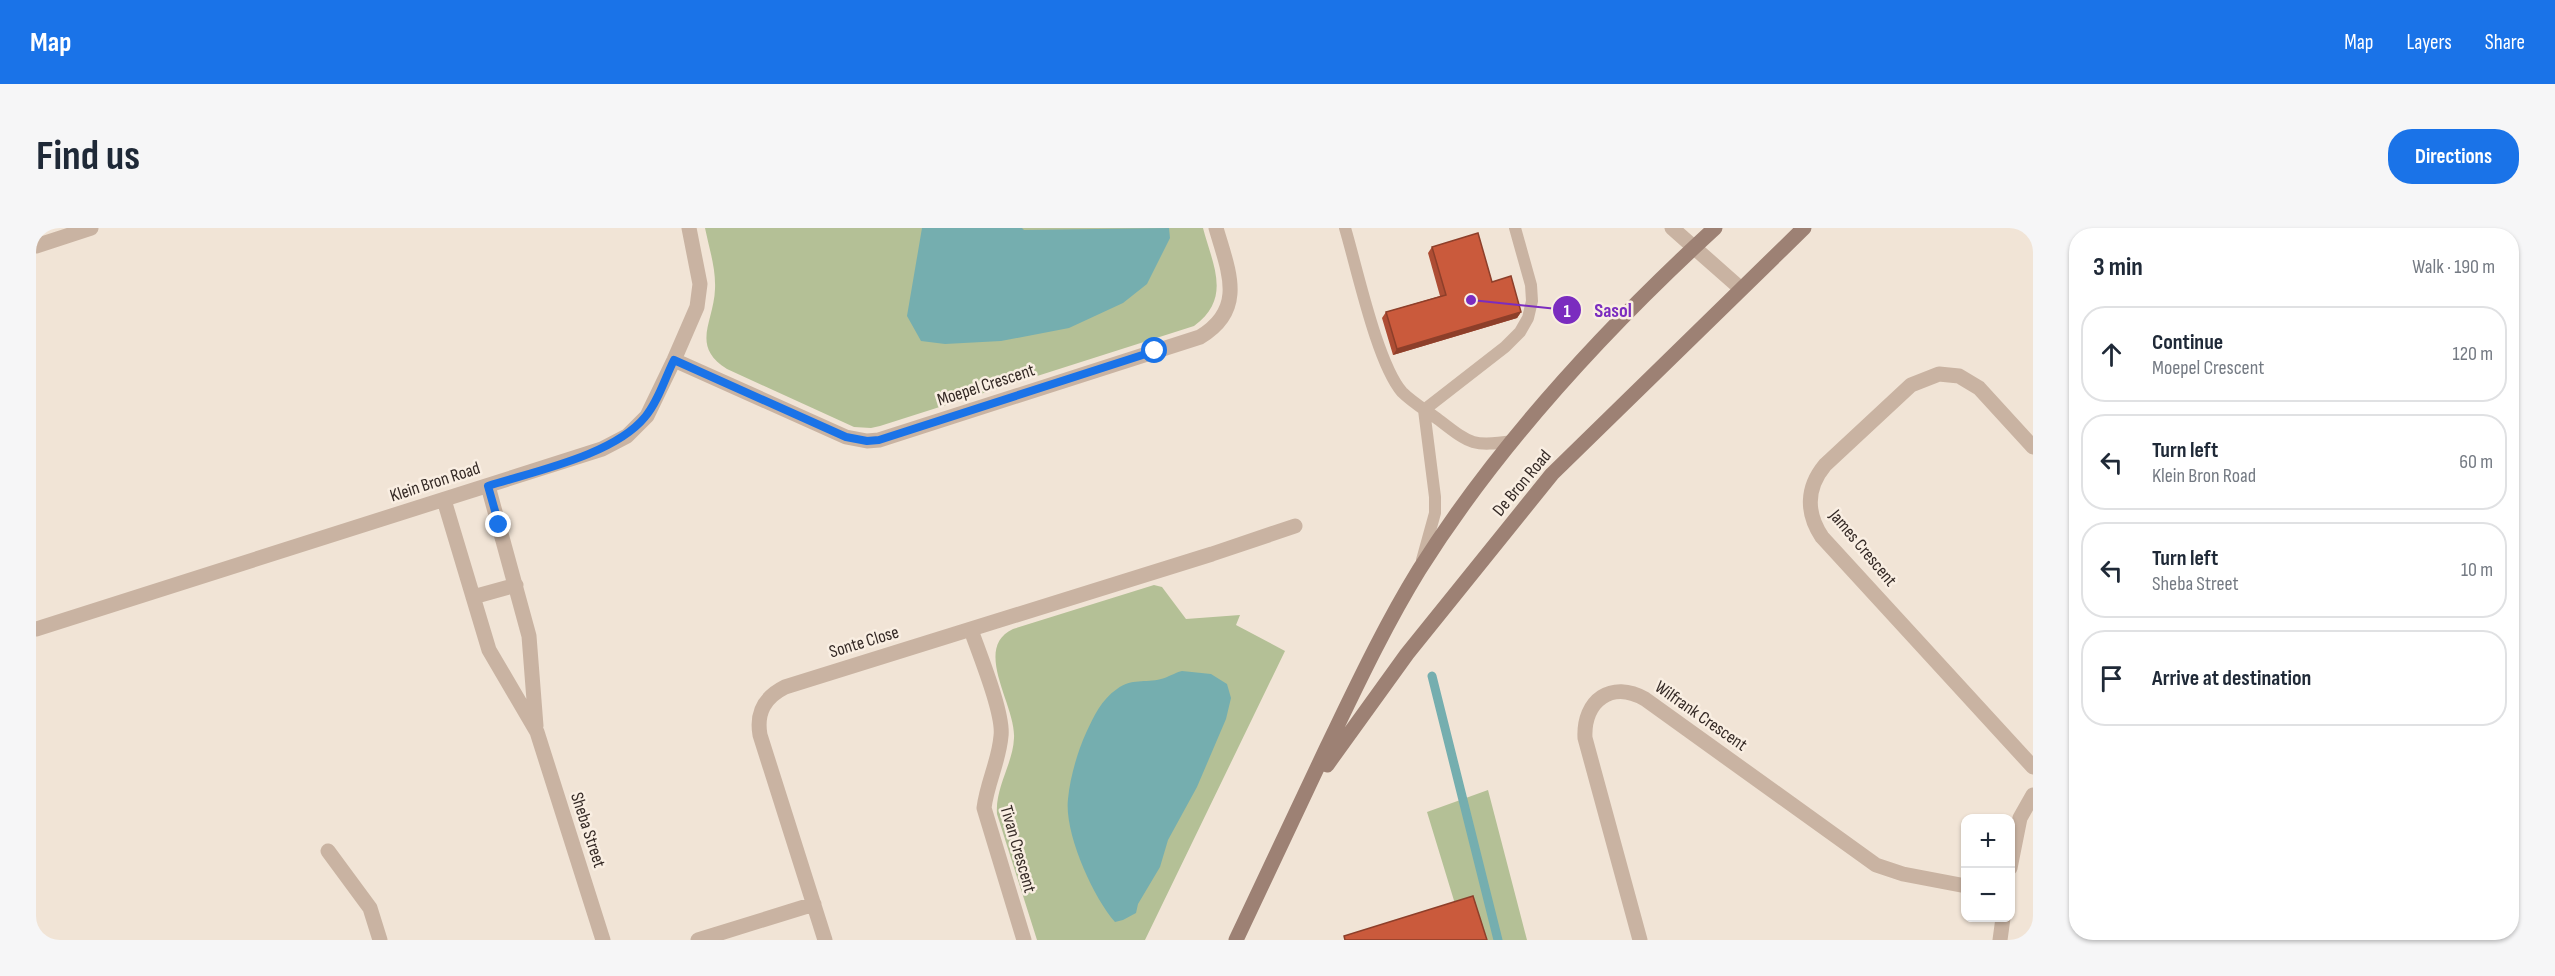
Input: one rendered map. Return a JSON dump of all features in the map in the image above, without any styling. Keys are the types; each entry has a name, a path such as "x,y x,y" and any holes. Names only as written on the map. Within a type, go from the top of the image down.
{"street":[{"path":"36,246 66,232 91,228"},
{"name":"Klein Bron Road","path":"36,629 602,449 627,436 647,416 697,307 700,284 689,228"},
{"name":"Moepel Crescent","path":"674,360 846,437 867,441 879,440 1200,337 1210,331 1225,313 1231,289 1230,277 1216,228"},
{"path":"1672,228 1740,288"},
{"name":"De Bron Road","path":"1236,940 1369,659 1419,570 1467,501 1547,398 1619,320 1715,228"},
{"name":"De Bron Road","path":"1305,794 1407,654 1552,474 1804,228"},
{"name":"James Crescent","path":"2033,447 1970,381 1949,374 1929,376 1911,385 1825,465 1814,481 1809,500 1812,519 1822,537 2033,767"},
{"name":"Sheba Street","path":"488,486 529,636 537,732"},
{"name":"Sheba Street","path":"444,500 489,650 537,732 603,940"},
{"name":"Sonte Close","path":"814,904 760,735 759,716 766,700 785,687 1295,526"},
{"path":"473,597 516,585"},
{"name":"Tivan Crescent","path":"971,630 1001,726 1000,745 985,794 984,808 1024,940"},
{"name":"Wilfrank Crescent","path":"1640,940 1585,738 1587,714 1602,697 1613,692 1635,693 1645,699 1876,865 1903,874 1961,885"},
{"path":"2015,843 2020,818 2033,795"},
{"path":"328,851 370,908 380,940"},
{"path":"698,940 814,904 825,940"},
{"path":"2000,940 2002,922"}],"lane":[{"path":"1346,228 1382,354 1402,392 1458,436 1474,444 1488,445 1514,441"},
{"path":"1424,410 1505,346 1520,332 1528,318 1532,302 1531,285 1515,228"},
{"path":"1419,570 1435,513 1434,479 1424,410"}],"green space":[{"path":"705,228 1203,228 1215,268 1216,293 1213,304 1206,315 1194,326 880,426 854,427 727,369 709,351 707,333 714,301 715,281"},
{"path":"1154,585 1162,587 1186,619 1240,615 1236,625 1285,651 1145,940 1037,940 997,814 999,794 1011,757 1014,738 1013,725 999,678 996,649 1001,638 1013,629"},
{"path":"1488,790 1527,940 1466,940 1427,812"}],"water":[{"path":"922,228 1022,228 1024,230 1169,228 1170,238 1147,284 1123,303 1069,328 1001,341 945,344 921,341 907,316"},
{"path":"1182,671 1211,674 1227,684 1231,698 1226,719 1197,787 1168,840 1160,867 1138,904 1136,913 1115,922 1089,881 1075,846 1068,813 1070,783 1074,766 1092,720 1111,693 1128,683 1161,679"}],"building":[{"path":"1478,233 1492,282 1511,276 1521,312 1397,349 1386,312 1446,295 1432,247"},
{"path":"1473,896 1487,940 1345,940 1344,936"}],"waterway":[{"path":"1432,676 1498,940"}],"place":[{"name":"Sasol","path":"1471,300"}],"route":[{"path":"499,525 488,486 602,449 627,436 647,416 674,360 846,437 867,441 879,440 1155,351"}]}
